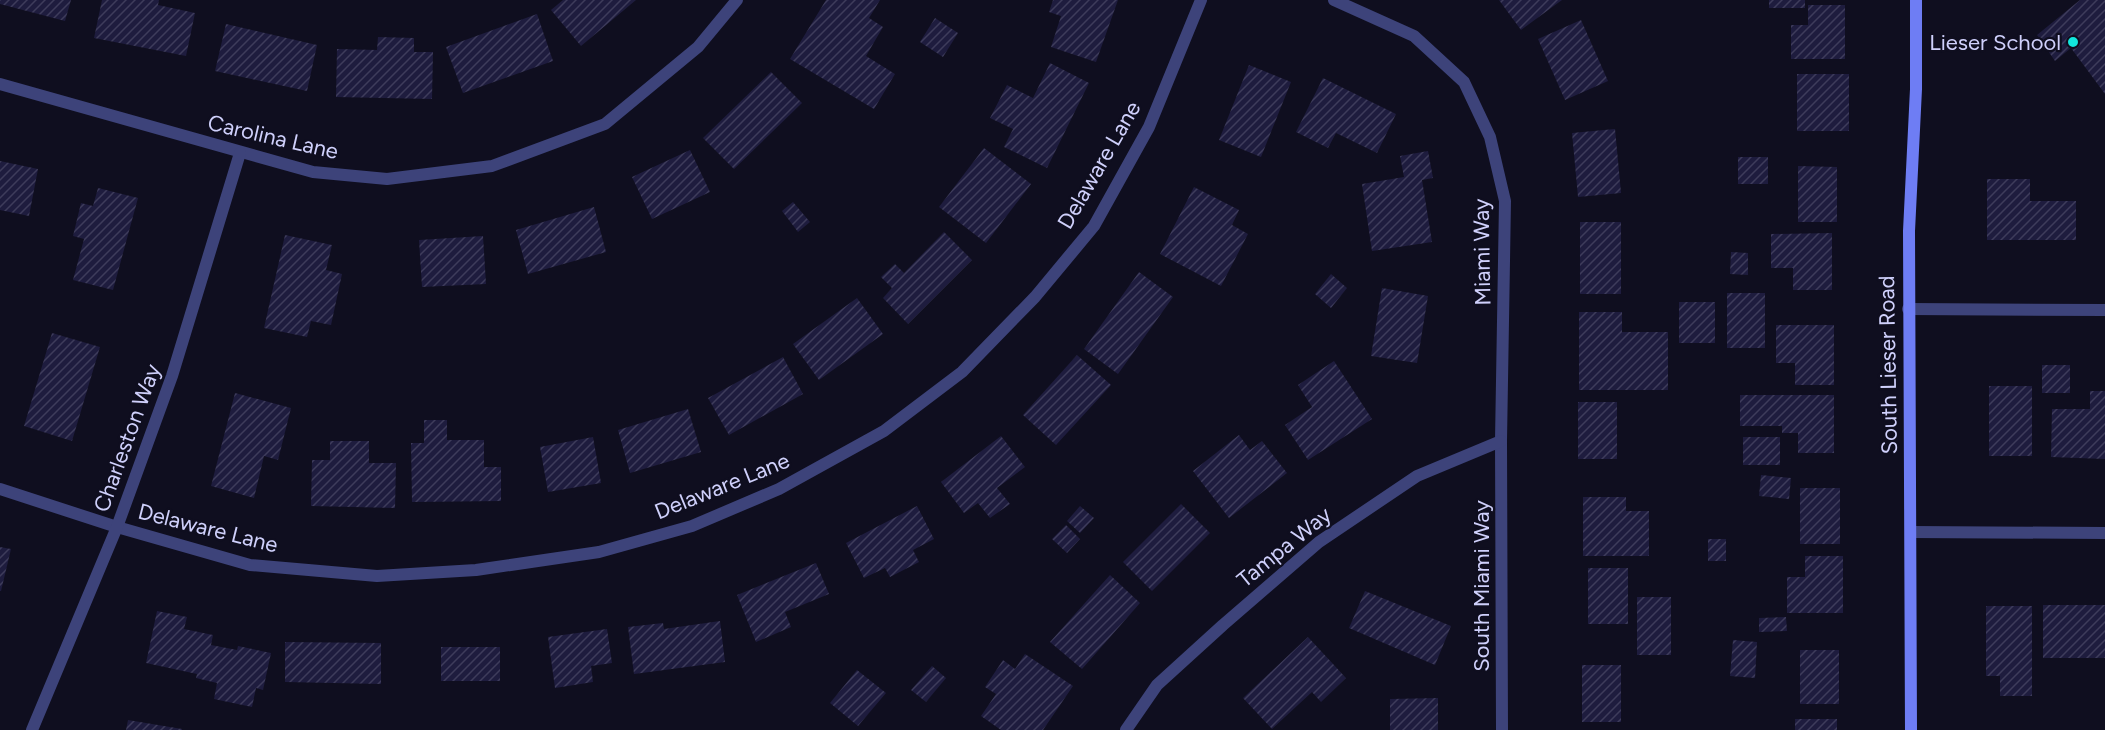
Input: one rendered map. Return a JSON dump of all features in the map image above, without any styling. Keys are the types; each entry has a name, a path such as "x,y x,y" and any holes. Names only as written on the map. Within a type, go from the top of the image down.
{"main road":[{"name":"South Lieser Road","path":"1911,730 1908,231 1916,89 1916,0"}],"street":[{"name":"Carolina Lane","path":"0,84 313,172 387,179 492,165 604,124 698,47 737,0"},
{"name":"Delaware Lane","path":"0,489 117,527 250,565 377,576 476,570 599,552 692,526 779,489 884,431 962,372 1035,297 1094,226 1149,127 1201,0"},
{"name":"Miami Way","path":"1334,0 1414,36 1464,82 1490,137 1505,201 1501,441"},
{"name":"Charleston Way","path":"32,730 117,527 172,376 240,153"},
{"path":"1908,309 2105,310"},
{"name":"Tampa Way","path":"1126,730 1157,685 1319,542 1417,476 1501,441"},
{"name":"South Miami Way","path":"1501,441 1502,730"},
{"path":"1911,532 2105,533"}],"building":[{"path":"0,0 71,0 65,21 0,4"},
{"path":"102,0 159,0 158,5 195,13 186,56 94,38"},
{"path":"563,0 636,0 581,46 551,10"},
{"path":"826,0 880,0 869,18 883,27 866,56 895,74 874,109 790,59"},
{"path":"1053,0 1118,0 1096,62 1051,47 1061,16 1049,12"},
{"path":"1499,0 1562,0 1521,30"},
{"path":"1769,0 1805,0 1805,8 1769,8"},
{"name":"Lieser School","path":"2080,0 2105,0 2105,94 2071,48 2055,61 2037,35"},
{"path":"1808,5 1845,5 1845,59 1791,59 1791,25 1808,25"},
{"path":"537,14 553,61 463,93 446,47"},
{"path":"935,18 958,33 943,57 920,42"},
{"path":"1581,20 1608,81 1565,100 1538,39"},
{"path":"226,24 317,45 307,91 215,71"},
{"path":"378,37 414,38 414,52 433,52 432,99 336,97 337,49 377,50"},
{"path":"1050,63 1089,83 1047,168 1004,147 1013,129 990,118 1007,85 1033,98"},
{"path":"1249,65 1291,82 1261,157 1219,140"},
{"path":"771,72 802,103 734,169 703,138"},
{"path":"1797,74 1849,74 1849,131 1797,131"},
{"path":"1323,78 1396,114 1377,153 1336,133 1328,148 1296,132"},
{"path":"1615,129 1621,193 1578,197 1572,133"},
{"path":"984,148 1031,184 986,243 939,207"},
{"path":"690,150 710,192 652,219 632,177"},
{"path":"1428,151 1433,178 1422,180 1432,242 1372,251 1362,184 1404,177 1400,156"},
{"path":"1738,157 1768,157 1768,184 1738,184"},
{"path":"0,161 38,169 29,216 0,210"},
{"path":"1798,166 1837,167 1837,222 1798,222"},
{"path":"1987,179 2030,179 2030,201 2076,201 2076,240 1987,240"},
{"path":"1194,187 1239,210 1232,225 1248,234 1221,286 1160,254"},
{"path":"98,188 138,198 113,290 73,280 84,239 73,236 81,203 93,206"},
{"path":"793,202 810,222 798,232 782,211"},
{"path":"594,207 606,252 528,274 516,230"},
{"path":"1580,222 1621,222 1621,294 1580,294"},
{"path":"944,232 972,260 908,324 883,298 892,288 881,277 895,264 904,273"},
{"path":"1832,233 1832,290 1793,290 1793,268 1771,268 1771,234"},
{"path":"285,235 332,245 326,270 342,274 331,325 311,321 307,337 264,328"},
{"path":"483,236 486,284 422,287 419,240"},
{"path":"1731,252 1748,253 1748,275 1730,274"},
{"path":"1139,272 1173,297 1118,374 1084,349"},
{"path":"1331,274 1347,288 1331,308 1315,294"},
{"path":"1382,288 1428,296 1417,363 1371,356"},
{"path":"1727,293 1765,293 1765,348 1727,348"},
{"path":"857,298 883,334 819,380 793,344"},
{"path":"1679,302 1715,302 1715,343 1679,343"},
{"path":"1579,312 1622,312 1622,332 1668,332 1668,390 1579,390"},
{"path":"1776,325 1834,325 1834,385 1795,385 1795,363 1776,363"},
{"path":"52,333 100,347 72,441 24,426"},
{"path":"1077,355 1111,385 1056,445 1023,415"},
{"path":"783,357 803,394 729,435 708,398"},
{"path":"1334,361 1372,419 1308,460 1285,425 1312,407 1298,385"},
{"path":"2042,365 2070,365 2070,393 2042,393"},
{"path":"1989,386 2032,386 2032,456 1989,456"},
{"path":"2090,391 2105,391 2105,459 2051,457 2052,409 2090,409"},
{"path":"235,393 291,408 278,460 264,456 254,498 211,486"},
{"path":"1740,395 1834,395 1834,453 1798,453 1798,433 1782,433 1782,426 1740,426"},
{"path":"1578,402 1617,402 1617,459 1578,459"},
{"path":"688,409 701,452 630,473 618,430"},
{"path":"424,420 447,420 447,440 484,440 484,467 501,467 501,501 412,502 411,443 424,443"},
{"path":"1239,435 1250,450 1262,441 1287,473 1229,518 1193,471"},
{"path":"1001,436 1025,467 997,488 1010,504 990,518 978,503 964,513 941,482"},
{"path":"593,437 601,483 548,492 540,447"},
{"path":"1743,437 1780,437 1780,465 1743,465"},
{"path":"330,441 369,441 369,463 396,463 395,508 311,506 312,460 330,460"},
{"path":"1761,475 1791,478 1789,499 1759,496"},
{"path":"1800,488 1840,488 1840,544 1800,544"},
{"path":"1583,497 1626,497 1626,511 1649,511 1649,556 1583,556"},
{"path":"1181,504 1210,533 1152,591 1123,562"},
{"path":"917,506 934,539 913,550 919,562 890,577 885,568 864,578 846,543"},
{"path":"1080,506 1094,518 1080,533 1067,521"},
{"path":"1066,525 1080,539 1067,553 1052,539"},
{"path":"1708,539 1726,539 1726,561 1708,561"},
{"path":"0,547 11,549 1,591 0,591"},
{"path":"1805,556 1843,556 1843,613 1787,613 1787,577 1805,577"},
{"path":"816,563 829,594 785,612 791,627 756,642 737,595"},
{"path":"1588,568 1628,568 1628,624 1588,624"},
{"path":"1110,575 1140,603 1082,669 1050,642"},
{"path":"1365,591 1451,626 1435,665 1349,628"},
{"path":"1637,597 1671,597 1671,655 1637,655"},
{"path":"2043,605 2105,605 2105,658 2043,658"},
{"path":"1986,606 2032,606 2032,696 2000,696 2000,676 1986,676"},
{"path":"157,611 187,617 184,629 213,635 211,645 237,650 238,646 271,653 263,690 256,688 252,707 214,699 217,683 196,678 197,674 146,663"},
{"path":"1786,617 1787,631 1759,632 1759,618"},
{"path":"720,621 725,662 634,674 628,627 663,623 664,629"},
{"path":"607,629 612,663 591,666 593,682 555,688 548,637"},
{"path":"1308,637 1346,678 1321,702 1312,692 1272,729 1243,698"},
{"path":"1733,640 1757,642 1755,678 1730,676"},
{"path":"285,642 381,643 381,684 285,682"},
{"path":"441,647 500,647 500,681 441,681"},
{"path":"1800,650 1839,650 1839,704 1800,704"},
{"path":"1025,654 1073,686 1043,730 1001,730 981,716 996,694 985,687 1003,660 1015,669"},
{"path":"1582,665 1621,665 1621,722 1582,722"},
{"path":"932,666 946,678 926,702 911,690"},
{"path":"857,670 886,693 858,726 830,703"},
{"path":"1438,698 1438,730 1390,730 1390,699"},
{"path":"1795,719 1837,719 1837,730 1795,730"},
{"path":"128,720 182,729 182,730 126,730"}],"place":[{"name":"Lieser School","path":"2073,42"}]}
